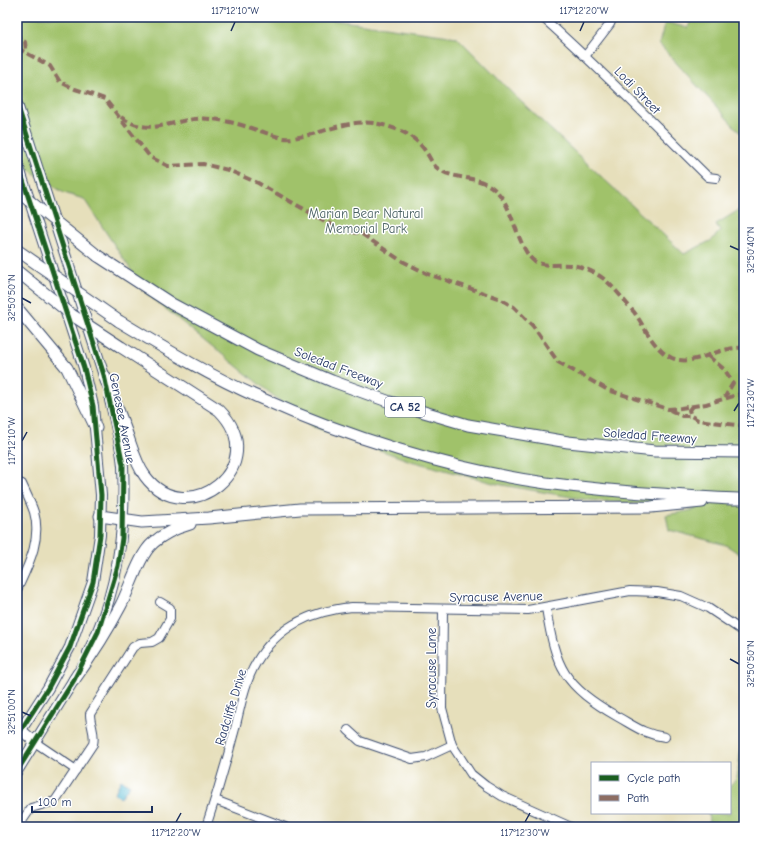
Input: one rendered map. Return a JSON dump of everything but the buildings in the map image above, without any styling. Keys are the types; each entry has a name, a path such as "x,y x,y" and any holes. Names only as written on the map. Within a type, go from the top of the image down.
{"highway":[{"name":"Soledad Freeway","path":"17,191 98,256 172,304 258,350 332,381 390,402 468,426 568,442 655,451 744,452"},
{"path":"17,250 119,321 193,365 258,397 319,422 405,451 480,471 546,483 630,492 744,499"},
{"path":"17,271 72,316 207,402 230,420 237,452 226,480 213,490 196,497 180,498 162,491 146,477 136,459 104,375"},
{"path":"17,308 67,368 96,428"},
{"path":"100,516 142,522 209,518 300,509 651,507 732,499"},
{"path":"74,680 100,645 122,604 142,556 152,544 172,529 209,518"}],"main road":[{"name":"Genesee Avenue","path":"17,104 104,375 123,465 122,538 118,566 98,632 74,680 17,771"},
{"name":"Genesee Avenue","path":"17,162 84,368 93,406 96,428 101,494 100,535 93,582 72,640 48,688 19,733"},
{"path":"19,733 36,742"}],"street":[{"name":"Lodi Street","path":"542,17 586,55 708,178 716,178"},
{"path":"586,55 610,24 613,17"},
{"path":"17,482 22,484 34,513 36,537 33,553 17,590"},
{"name":"Syracuse Avenue","path":"310,615 332,609 352,607 443,610 528,610 546,608 630,591 657,592 681,596 708,608 744,632"},
{"path":"18,827 31,808 55,800 93,744 95,737 90,721 90,714 133,647 140,643 152,642 159,638 170,619 170,608 160,602"},
{"path":"546,608 556,656 566,676 580,693 599,706 650,735 665,737"},
{"name":"Syracuse Lane","path":"443,610 442,708 452,745 471,774 486,786 502,796 571,827"},
{"name":"Radcliffe Drive","path":"206,827 246,689 256,663 280,634 310,615"},
{"path":"348,730 360,741 412,759 426,757 452,745"},
{"path":"36,742 76,770"},
{"path":"215,800 285,827"}],"green space":[{"name":"Marian Bear Natural Memorial Park","path":"17,17 312,17 457,37 514,95 684,254 712,240 720,231 716,224 744,207 744,557 726,545 669,530 666,515 698,509 588,500 497,484 411,461 311,426 146,293 84,199 64,193 17,162"},
{"path":"692,17 744,17 744,137 659,44 665,22 688,28"},
{"path":"744,725 744,827 706,827 709,821 708,814 731,814 731,784 737,778"}],"water":[{"path":"121,780 130,785 121,797 114,794"}],"marked path":[{"path":"17,32 20,39 25,42 26,51"},
{"path":"17,48 50,66 60,82 75,89 105,99 150,157 168,166 203,164 228,170 258,183 339,229 362,234 400,260 428,274 498,298 514,307 533,326 558,362 608,390 668,409 706,404 744,393"},
{"path":"121,117 133,124 155,127 187,120 216,120 246,126 284,138 304,136 349,124 360,123 371,123 396,129 408,134 422,146 436,167 444,172 480,181 497,191 507,207 525,250 534,261 547,265 570,265 584,268 604,279 634,312 650,338 660,350 672,358 679,360 701,358 722,351 744,347"},
{"path":"708,356 725,370 733,383 725,397"},
{"path":"692,406 689,410 691,416 698,420 744,426"},
{"path":"670,410 682,416 691,416"}],"cycle path":[{"path":"17,104 104,375 123,465 122,538 118,566 98,632 74,680 17,771"},
{"path":"17,162 84,368 93,406 101,495 100,535 93,582 70,647 48,688 17,736"}]}
